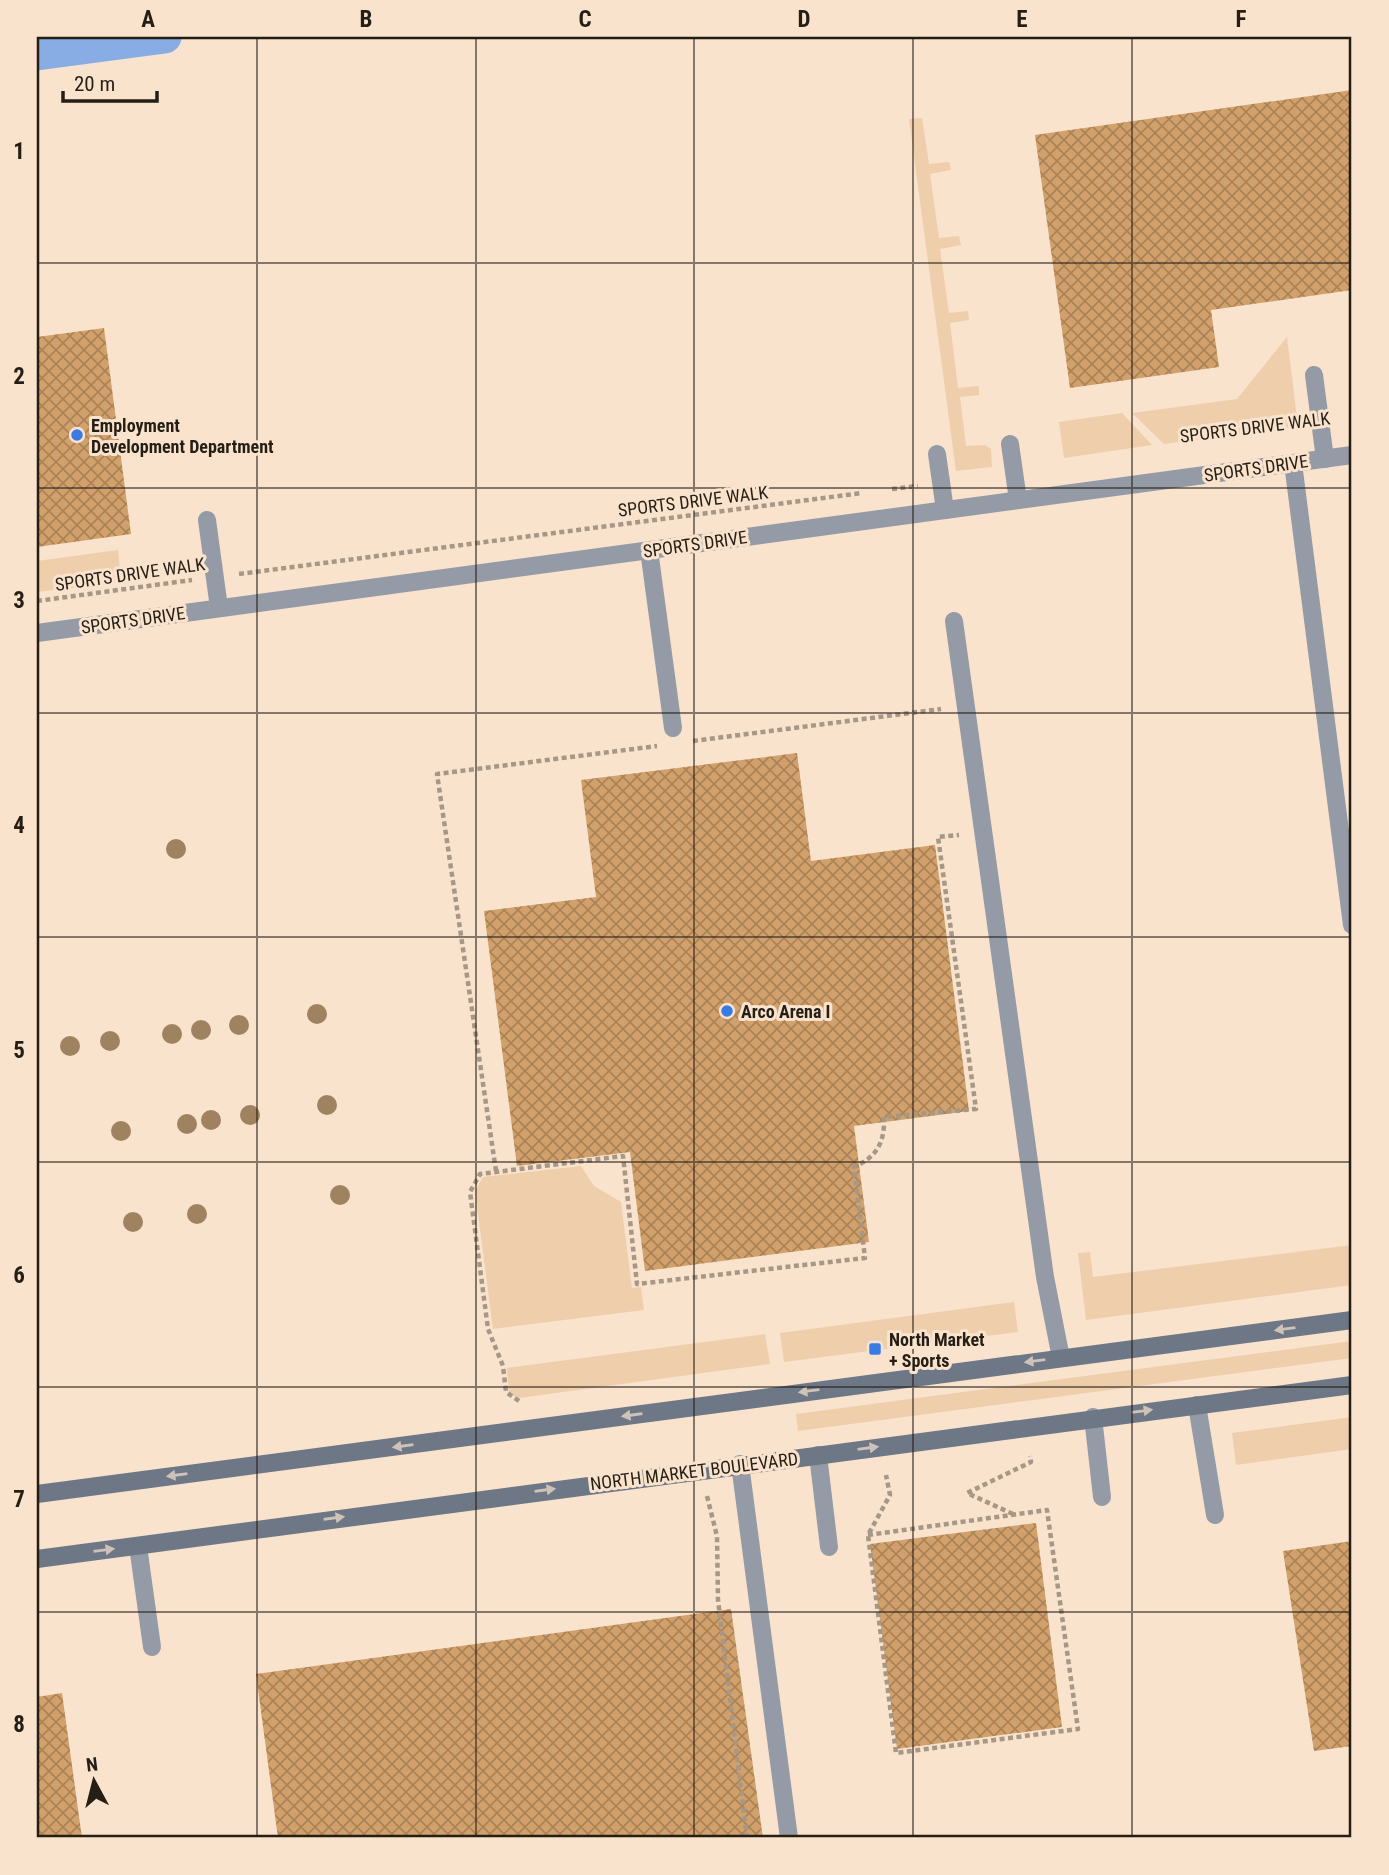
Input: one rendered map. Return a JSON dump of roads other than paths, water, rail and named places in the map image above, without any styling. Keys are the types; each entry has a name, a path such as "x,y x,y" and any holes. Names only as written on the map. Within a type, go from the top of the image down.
{"main road":[{"path":"37,1494 1352,1320"},
{"name":"NORTH MARKET BOULEVARD","path":"37,1559 1093,1417 1352,1385"}],"street":[{"path":"1314,375 1325,459"},
{"path":"1010,444 1018,500"},
{"path":"937,454 945,510"},
{"name":"SPORTS DRIVE","path":"37,633 1352,455"},
{"path":"1293,463 1352,925"},
{"path":"207,520 219,608"},
{"path":"649,550 673,728"},
{"path":"954,621 1045,1277 1061,1358"},
{"path":"1197,1405 1215,1515"},
{"path":"1093,1417 1102,1497"},
{"path":"818,1455 829,1547"},
{"path":"740,1464 789,1838"},
{"path":"138,1546 152,1647"}],"waterway":[{"path":"37,54 165,37"}],"place":[{"name":"Employment Development Department","path":"77,435"},
{"name":"Arco Arena I","path":"727,1011"},
{"name":"North Market + Sports","path":"875,1349"}]}
